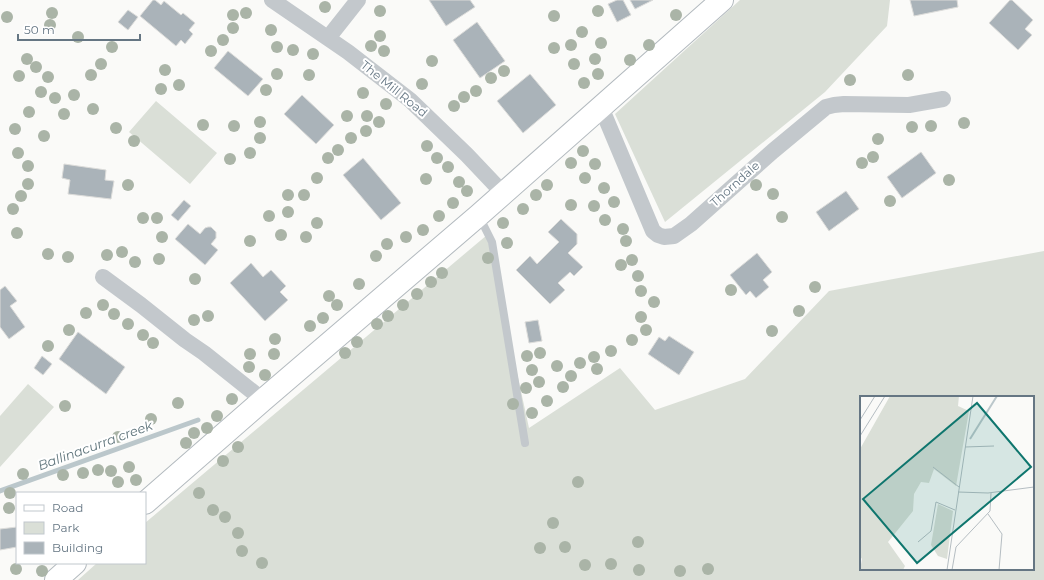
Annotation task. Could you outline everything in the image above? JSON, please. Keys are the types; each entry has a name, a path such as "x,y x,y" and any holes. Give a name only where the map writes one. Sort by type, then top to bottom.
{"street":[{"name":"The Mill Road","path":"272,0 348,52 410,100 467,155 503,193"},
{"path":"328,38 358,0"},
{"path":"146,502 479,215 722,0"},
{"name":"Thorndale","path":"601,107 654,231 658,235 664,237 674,236 691,224 773,151 826,107 834,104 909,105 943,99"},
{"path":"103,277 204,353 263,400"},
{"path":"56,580 74,564"}],"lane":[{"path":"479,215 492,242 525,443"}],"green space":[{"path":"740,0 890,0 887,26 825,92 665,222 615,114"},
{"path":"156,101 217,153 190,184 129,132"},
{"path":"487,235 529,428 620,368 655,410 745,379 829,291 1044,251 1044,580 78,580 96,564 146,564 146,522"},
{"path":"28,384 54,407 0,467 0,416"}],"building":[{"path":"153,0 161,5 164,1 181,15 183,13 195,23 189,30 193,34 185,44 181,40 176,46 140,16"},
{"path":"429,0 470,0 475,7 446,26"},
{"path":"617,0 623,0 631,15 617,22 608,4"},
{"path":"630,0 653,0 635,9"},
{"path":"910,0 957,0 958,7 914,16"},
{"path":"1010,0 1012,0 1033,20 1025,29 1032,35 1018,50 989,23"},
{"path":"128,10 138,17 128,30 118,22"},
{"path":"477,22 505,61 480,78 453,40"},
{"path":"228,51 263,79 248,96 214,68"},
{"path":"530,74 556,105 523,133 497,101"},
{"path":"302,95 334,125 316,144 284,114"},
{"path":"921,152 936,173 902,198 887,177"},
{"path":"363,158 401,203 381,220 343,175"},
{"path":"64,164 106,170 105,180 114,181 111,199 68,194 70,180 62,178"},
{"path":"846,191 859,209 829,231 816,212"},
{"path":"184,200 191,206 178,221 171,215"},
{"path":"561,219 577,234 577,244 568,253 583,267 574,276 570,272 558,283 565,290 550,304 516,270 530,256 537,264 559,242 548,232"},
{"path":"188,224 200,234 205,228 208,227 211,227 216,232 216,238 211,244 218,250 205,265 175,239"},
{"path":"757,253 772,272 763,280 769,287 756,298 750,291 746,295 730,275"},
{"path":"251,263 263,277 271,270 286,286 280,292 288,300 265,321 230,283"},
{"path":"5,286 17,301 10,306 25,327 9,339 0,327 0,290"},
{"path":"538,320 542,341 529,343 525,322"},
{"path":"78,332 125,367 106,394 59,359"},
{"path":"669,336 694,352 679,375 648,354 659,337 665,341"},
{"path":"42,356 52,364 43,375 34,368"},
{"path":"16,527 16,547 0,550 0,529"}],"waterway":[{"name":"Ballinacurra creek","path":"0,491 198,420"}]}
